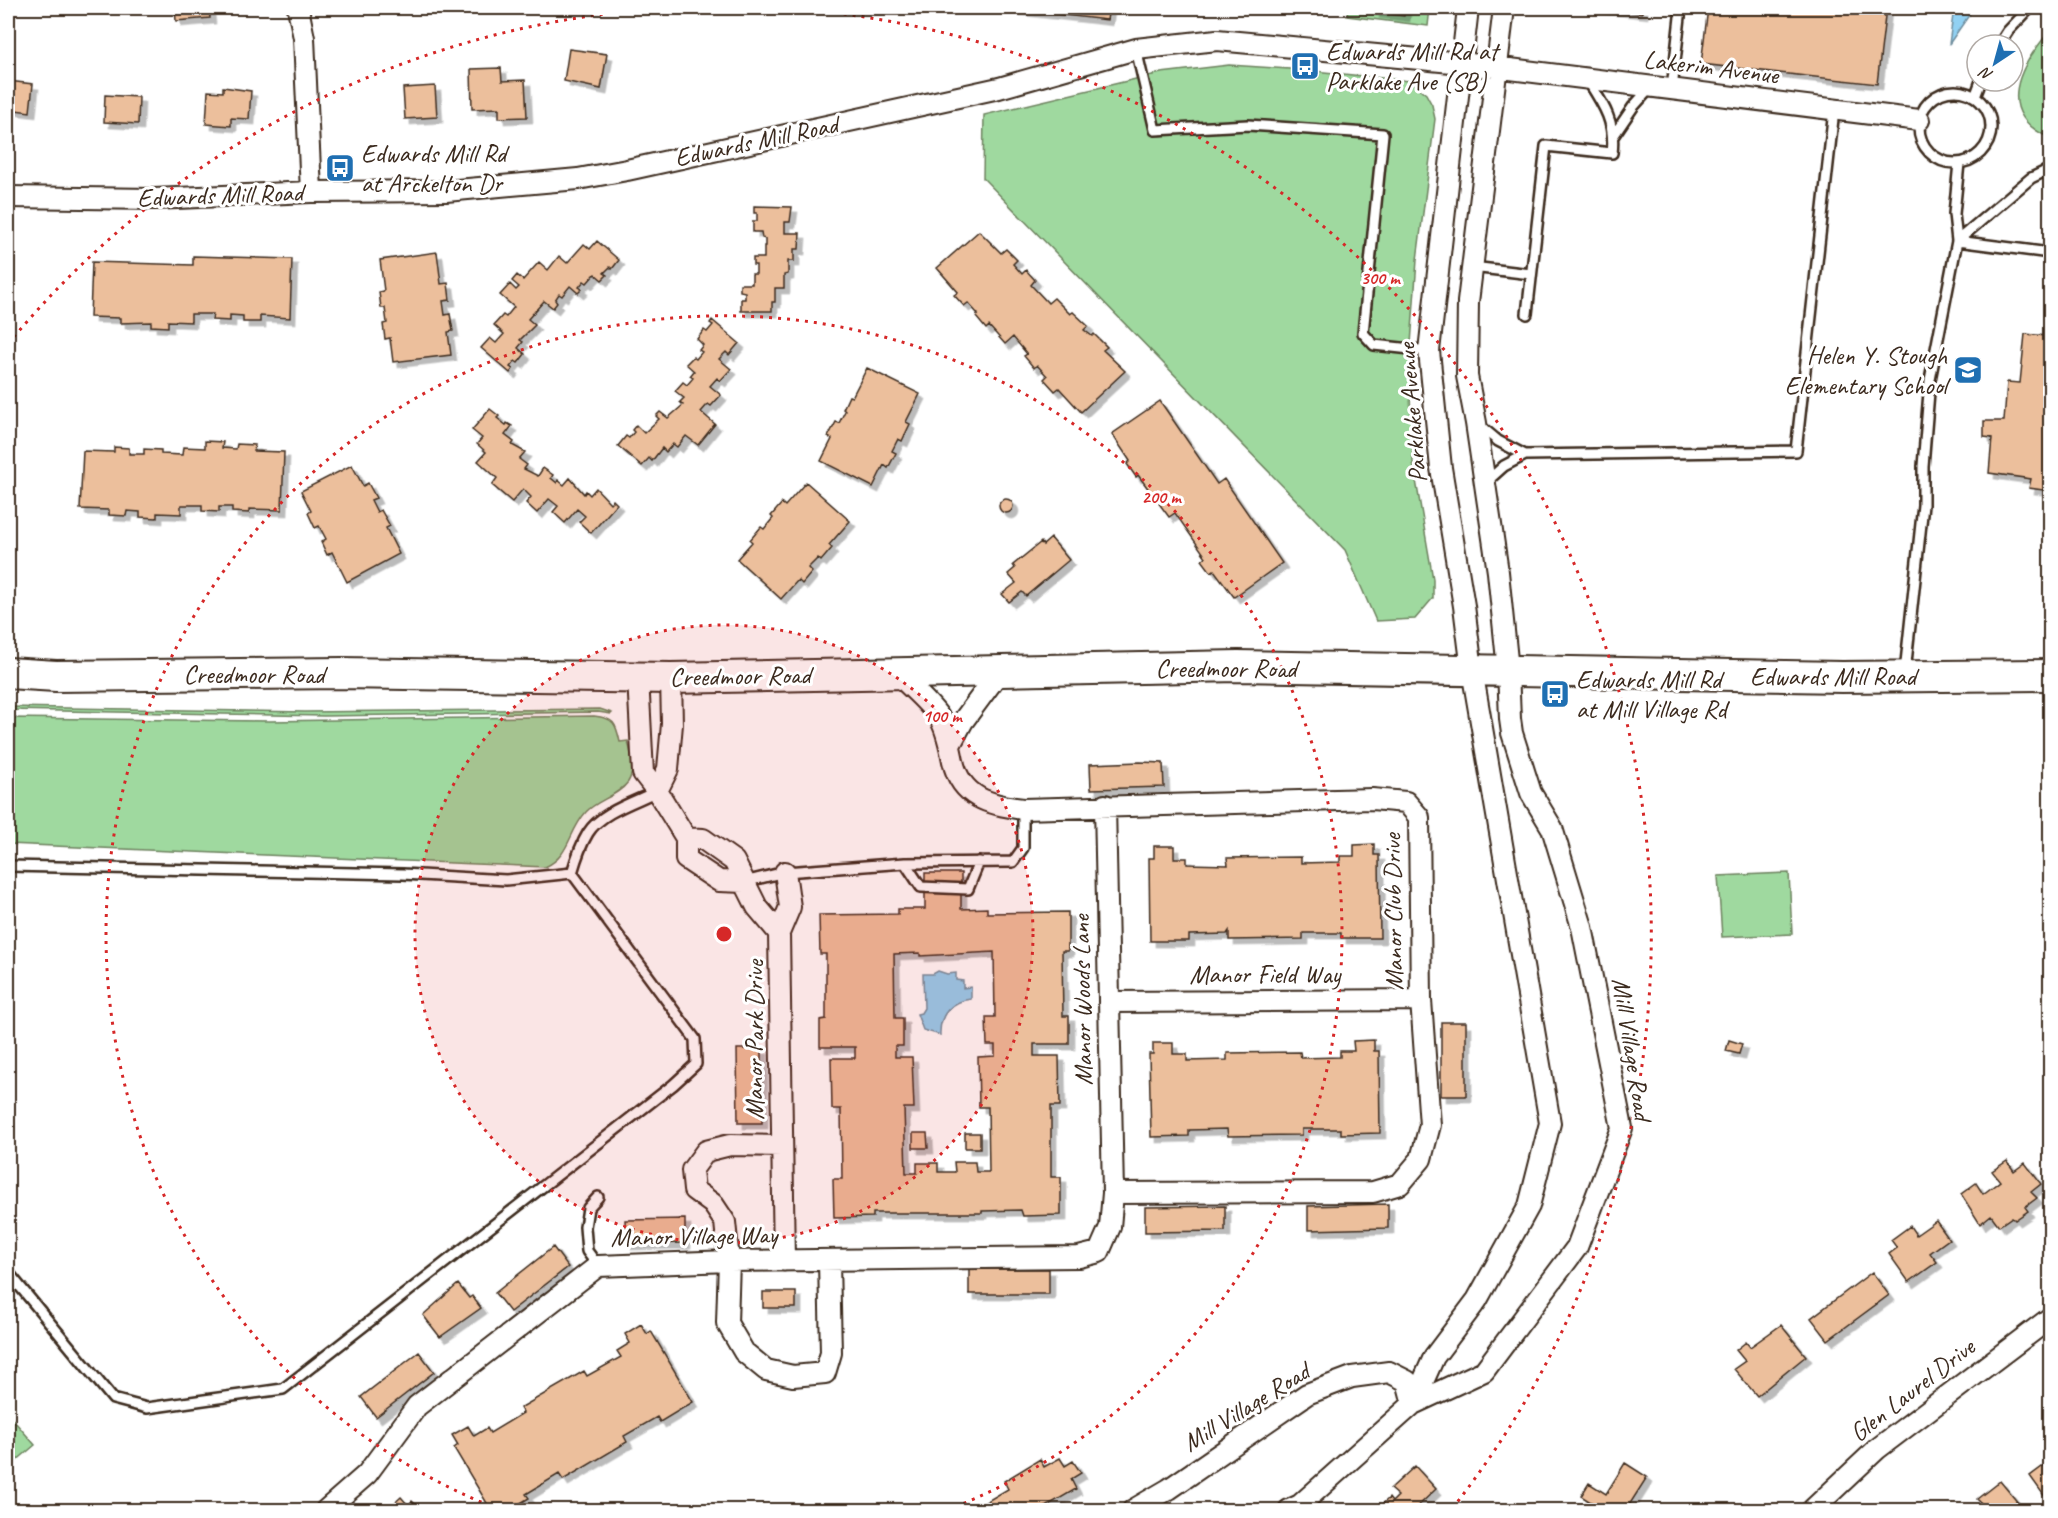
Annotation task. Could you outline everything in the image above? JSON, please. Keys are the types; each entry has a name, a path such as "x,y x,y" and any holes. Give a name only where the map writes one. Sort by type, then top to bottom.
{"main road":[{"name":"Creedmoor Road","path":"8,673 56,676 342,673 671,678 1238,666 1472,670"},
{"name":"Edwards Mill Road","path":"1472,670 1905,676 2050,675"}],"street":[{"path":"298,8 304,38 311,192"},
{"name":"Parklake Avenue","path":"1468,8 1429,351 1441,468 1464,606 1472,670"},
{"path":"1504,8 1468,302 1467,376 1498,572 1508,670"},
{"name":"Edwards Mill Road","path":"8,197 154,199 311,192 446,191 578,179 999,88 1136,49 1217,40 1496,68"},
{"name":"Lakerim Avenue","path":"1496,68 1919,120"},
{"name":"Mill Village Road","path":"1413,1404 1434,1357 1477,1300 1529,1206 1550,1123 1472,670"},
{"name":"Mill Village Road","path":"1289,1510 1300,1505 1413,1404 1484,1371 1577,1247 1622,1128 1582,927 1552,828 1531,793 1512,733 1508,670"},
{"path":"950,746 963,721 1000,671"},
{"name":"Manor Club Drive","path":"897,673 939,717 950,746 955,769 972,795 997,806 1023,809 1372,799 1406,802 1419,817 1421,1000 1430,1125 1421,1159 1400,1184 1373,1192 1113,1193"},
{"name":"Manor Park Drive","path":"638,677 644,772 686,838 703,839 734,861 757,907 779,933"},
{"path":"657,791 668,769 672,724 671,678"},
{"name":"Manor Woods Lane","path":"1105,805 1113,1193"},
{"name":"Manor Park Drive","path":"784,1261 779,933 790,907 785,872"},
{"name":"Manor Field Way","path":"1109,1002 1421,1000"},
{"name":"Manor Park Drive","path":"781,1146 729,1145 706,1151 692,1170 694,1190 713,1204 725,1222 729,1261 727,1323 744,1352 766,1370 793,1376 825,1372 831,1353 829,1261"},
{"name":"Manor Village Way","path":"326,1510 367,1474 417,1406 598,1266 729,1261 1079,1257 1099,1252 1110,1227 1113,1193"},
{"name":"Glen Laurel Drive","path":"1812,1510 1877,1449 2050,1318"},
{"name":"Mill Village Road","path":"1133,1510 1168,1490 1307,1394 1352,1377 1389,1372 1407,1382 1413,1404"}],"lane":[{"path":"1672,89 1681,8"},
{"path":"2007,33 2030,8"},
{"path":"1136,49 1155,130 1248,124 1383,134 1363,333 1374,345 1429,351"},
{"path":"1527,314 1546,146 1612,153 1614,135 1601,100 1586,79"},
{"path":"1614,135 1633,107 1651,87"},
{"path":"1964,92 1975,97 1989,114 1990,135 1986,146 1970,160 1959,163 1941,160 1926,148 1919,130 1919,120 1923,109 1941,93 1964,92"},
{"path":"1975,97 1976,93"},
{"path":"1485,483 1504,466 1525,455 1796,451 1834,110"},
{"path":"1905,676 1923,505 1923,466 1930,380 1957,241 1954,214 1959,163"},
{"path":"1957,241 2031,178 2050,169"},
{"path":"1957,241 2050,253"},
{"path":"1472,267 1531,274"},
{"path":"1476,423 1498,441 1525,455"},
{"path":"572,873 579,849 589,830 606,816 657,791"},
{"path":"744,882 785,872 905,863 1013,862 1023,848 1023,809"},
{"path":"905,863 921,887 968,889 980,862"},
{"path":"8,866 403,874 506,880 572,873"},
{"path":"8,1272 113,1399 147,1408 284,1389 673,1085 696,1064 695,1039 572,873"},
{"path":"598,1197 588,1208 585,1227 587,1251 598,1266"}],"green space":[{"path":"1348,8 1430,8 1428,26 1347,16"},
{"path":"2050,31 2050,138 2032,128 2022,116 2017,102 2017,93 2025,93 2025,67"},
{"path":"1229,65 1410,81 1426,94 1432,105 1435,119 1417,260 1409,372 1413,463 1433,579 1433,598 1415,619 1376,621 1345,550 983,178 984,115 1161,73"},
{"path":"8,707 305,712 600,709 612,713 324,716 8,710"},
{"path":"594,716 610,720 617,730 620,742 628,741 632,772 624,787 586,812 559,857 545,867 8,844 8,718 270,721"},
{"path":"1789,873 1792,934 1722,937 1718,876"},
{"path":"8,1414 35,1445 8,1468"}],"water":[{"path":"1954,8 1974,8 1949,44"},
{"path":"938,971 947,974 956,973 956,980 963,981 963,988 971,987 971,999 958,1003 944,1015 940,1035 923,1030 917,1014 921,1013 924,1008 923,974 933,974"}],"building":[{"path":"175,8 209,8 210,18 176,21"},
{"path":"1001,8 1109,8 1107,20"},
{"path":"1375,8 1405,8 1404,16 1374,12"},
{"path":"1597,8 1642,8 1642,13"},
{"path":"1708,8 1886,8 1877,84 1701,64"},
{"path":"569,49 607,54 601,89 564,81"},
{"path":"501,68 502,81 525,80 527,117 499,118 499,108 472,109 471,69"},
{"path":"8,81 33,84 30,112 8,109"},
{"path":"435,86 437,117 405,119 403,88"},
{"path":"223,87 251,91 249,119 231,118 231,126 206,124 208,91 223,92"},
{"path":"105,95 139,97 138,124 104,122"},
{"path":"754,206 792,207 790,222 785,222 785,233 800,233 799,249 794,249 794,261 788,261 788,274 784,275 784,288 775,288 775,302 772,302 772,311 741,311 741,299 745,299 745,292 740,291 740,284 752,284 752,274 756,274 753,258 764,258 765,239 762,238 761,232 753,232 753,221 757,221"},
{"path":"979,231 1001,253 1006,249 1017,260 1013,264 1022,274 1026,270 1035,280 1031,285 1048,303 1054,298 1070,314 1073,312 1088,326 1084,330 1092,336 1094,334 1107,347 1103,350 1125,371 1081,412 1059,388 1055,391 1044,379 1047,376 1037,365 1034,368 1024,356 1027,354 1013,337 1005,344 989,326 986,329 976,317 978,314 968,303 964,306 954,295 958,292 937,268"},
{"path":"597,241 619,260 612,269 610,267 604,273 607,275 602,280 595,274 587,283 584,281 578,293 570,286 562,296 559,294 553,308 544,301 528,319 535,325 520,340 523,342 518,348 525,354 518,363 515,361 510,367 513,369 510,373 481,348 490,338 496,343 504,334 494,325 503,315 506,317 514,307 500,295 510,284 516,290 519,287 512,281 517,275 523,280 539,262 548,270 559,256 567,263 584,244 590,249"},
{"path":"437,252 441,284 448,283 450,300 443,301 445,315 450,314 453,331 448,332 451,355 393,362 390,338 385,339 383,324 387,323 385,308 381,308 379,292 384,291 380,260"},
{"path":"193,256 292,259 290,318 260,316 260,322 243,322 243,316 230,315 230,321 212,320 213,314 191,314 191,322 168,321 168,327 151,326 151,322 120,323 120,318 90,317 92,262 193,265"},
{"path":"712,320 739,343 729,355 726,352 719,359 731,369 720,381 717,378 710,386 721,395 711,406 708,404 701,412 715,424 698,445 686,436 677,447 673,444 666,452 662,448 652,461 649,458 642,466 618,446 626,436 629,438 636,425 644,433 659,419 656,416 660,412 668,418 683,405 680,402 684,398 675,391 683,382 687,385 693,378 690,376 694,371 686,364 693,357 696,359 702,352 699,350 703,345 697,339 704,330 707,332 713,325 710,323"},
{"path":"2025,334 2048,336 2044,373 2050,374 2050,491 2029,488 2031,479 1989,473 1992,438 1984,437 1984,421 2004,421 2007,382 2020,383"},
{"path":"867,368 920,394 906,422 910,424 902,441 898,439 892,451 896,453 888,468 884,465 873,487 821,461 832,439 828,437 836,422 839,423 849,396 852,397"},
{"path":"1160,401 1217,484 1224,479 1282,563 1234,597 1214,570 1211,572 1202,560 1206,557 1175,513 1169,517 1138,475 1136,477 1127,464 1130,461 1112,434"},
{"path":"490,409 506,425 507,423 512,426 505,435 514,442 512,445 525,452 519,459 527,465 524,469 538,476 543,468 553,475 551,478 557,483 558,480 564,485 570,478 584,494 586,491 590,495 596,488 610,503 613,500 617,504 591,533 579,522 585,516 577,509 565,523 553,512 558,506 549,499 537,513 526,503 531,497 523,489 512,502 492,485 497,478 478,461 486,452 477,444 482,438 472,430"},
{"path":"205,441 223,442 222,448 236,449 237,444 255,445 254,451 284,452 282,510 249,509 249,513 232,512 232,507 219,507 219,512 202,511 202,505 181,505 181,514 157,513 157,518 140,517 140,512 127,511 126,516 109,515 109,510 80,509 83,451 114,452 114,447 129,448 129,454 144,454 144,449 161,450 161,454 182,455 183,447 205,448"},
{"path":"352,465 363,486 368,483 376,498 371,500 377,512 381,510 390,526 386,528 399,554 347,582 332,552 327,555 321,542 326,539 319,526 315,528 308,513 311,511 301,491"},
{"path":"806,482 850,521 829,545 832,548 821,561 818,558 808,568 812,572 802,584 798,580 781,599 737,559 761,527 764,529 773,518 771,516 782,503 785,506"},
{"path":"1003,499 1009,499 1013,506 1009,513 1003,513 999,509 999,503"},
{"path":"1051,538 1069,560 1026,596 1022,592 1009,602 1002,594 1016,583 1008,574 1015,568 1013,565 1041,542 1043,545"},
{"path":"1163,763 1164,787 1091,789 1090,764"},
{"path":"1374,844 1374,855 1379,855 1380,938 1341,938 1341,933 1303,933 1303,939 1229,940 1229,931 1227,934 1189,935 1189,941 1150,941 1149,858 1154,858 1154,846 1174,846 1174,858 1187,858 1187,864 1228,865 1227,858 1301,857 1301,863 1340,862 1340,856 1354,856 1354,845"},
{"path":"925,873 961,873 961,909 987,908 987,913 1068,912 1068,951 1062,951 1063,1016 1069,1016 1069,1044 1034,1044 1034,1056 1059,1056 1060,1106 1051,1106 1051,1177 1061,1177 1061,1215 1023,1216 1021,1210 982,1211 982,1213 873,1213 873,1217 834,1218 833,1179 842,1179 841,1109 832,1109 831,1058 855,1058 855,1047 820,1047 820,1020 826,1019 826,954 820,954 819,915 898,914 898,909 925,909","holes":["994,952 995,1017 986,1017 987,1045 995,1045 995,1056 978,1057 979,1107 988,1107 989,1172 976,1172 975,1162 954,1162 955,1172 938,1172 938,1163 917,1163 917,1173 906,1173 904,1108 914,1108 912,1057 895,1057 895,1046 903,1046 903,1018 895,1018 894,954 920,953 920,956"]},
{"path":"1441,1022 1466,1022 1466,1096 1441,1096"},
{"path":"1374,1040 1374,1051 1379,1051 1380,1133 1341,1134 1341,1129 1302,1129 1302,1135 1228,1136 1227,1129 1189,1130 1189,1136 1151,1137 1149,1054 1153,1054 1153,1043 1173,1043 1173,1054 1187,1054 1187,1061 1227,1060 1227,1053 1300,1052 1301,1058 1340,1057 1340,1051 1354,1051 1353,1041"},
{"path":"1729,1040 1742,1044 1739,1054 1726,1051"},
{"path":"737,1049 762,1049 762,1123 738,1123"},
{"path":"913,1133 927,1133 928,1148 913,1148"},
{"path":"965,1133 980,1133 980,1148 965,1148"},
{"path":"2007,1161 2014,1171 2025,1163 2041,1184 2031,1192 2037,1198 2025,1207 2028,1211 2015,1220 2012,1217 1999,1226 1991,1215 1980,1224 1961,1194 1976,1183 1983,1194 2000,1181 1992,1171"},
{"path":"1388,1204 1388,1228 1308,1230 1308,1206"},
{"path":"1225,1206 1225,1231 1145,1232 1145,1207"},
{"path":"685,1219 685,1243 626,1244 625,1220"},
{"path":"1936,1221 1949,1239 1930,1253 1937,1262 1909,1282 1889,1254 1897,1248 1891,1240 1910,1226 1916,1235"},
{"path":"553,1247 568,1267 510,1312 495,1293"},
{"path":"969,1269 1049,1269 1049,1294 969,1294"},
{"path":"1872,1272 1889,1295 1828,1340 1811,1318"},
{"path":"458,1284 469,1298 472,1296 481,1308 440,1337 423,1315"},
{"path":"763,1292 796,1292 796,1308 763,1308"},
{"path":"641,1324 647,1334 651,1331 693,1402 660,1422 657,1417 624,1436 627,1442 563,1480 559,1474 526,1494 529,1498 509,1510 491,1510 454,1448 458,1445 452,1435 468,1426 474,1436 487,1428 490,1433 523,1413 520,1408 584,1371 587,1376 621,1357 617,1351 630,1343 625,1334"},
{"path":"1781,1325 1806,1356 1757,1396 1734,1369 1745,1361 1736,1350 1746,1342 1750,1347"},
{"path":"419,1352 434,1372 376,1417 361,1397"},
{"path":"1060,1458 1065,1466 1073,1461 1081,1473 1071,1479 1076,1489 1040,1510 972,1510 1008,1489 1004,1481 1040,1459 1044,1467"},
{"path":"2050,1461 2050,1504 2030,1476"},
{"path":"1625,1463 1647,1477 1626,1510 1590,1510 1594,1504 1581,1496 1589,1483 1606,1494"},
{"path":"1415,1466 1436,1489 1414,1510 1376,1510 1389,1498 1392,1502 1398,1496 1390,1489"},
{"path":"2000,1481 2024,1510 1974,1510 1982,1504 1977,1499"},
{"path":"401,1497 408,1505 412,1501 421,1510 387,1510"}],"place":[{"name":"Edwards Mill Rd at Parklake Ave (SB)","path":"1305,66"},
{"name":"Edwards Mill Rd at Arckelton Dr","path":"340,168"},
{"name":"Helen Y. Stough Elementary School","path":"1968,370"},
{"name":"Edwards Mill Rd at Mill Village Rd","path":"1555,694"}]}
